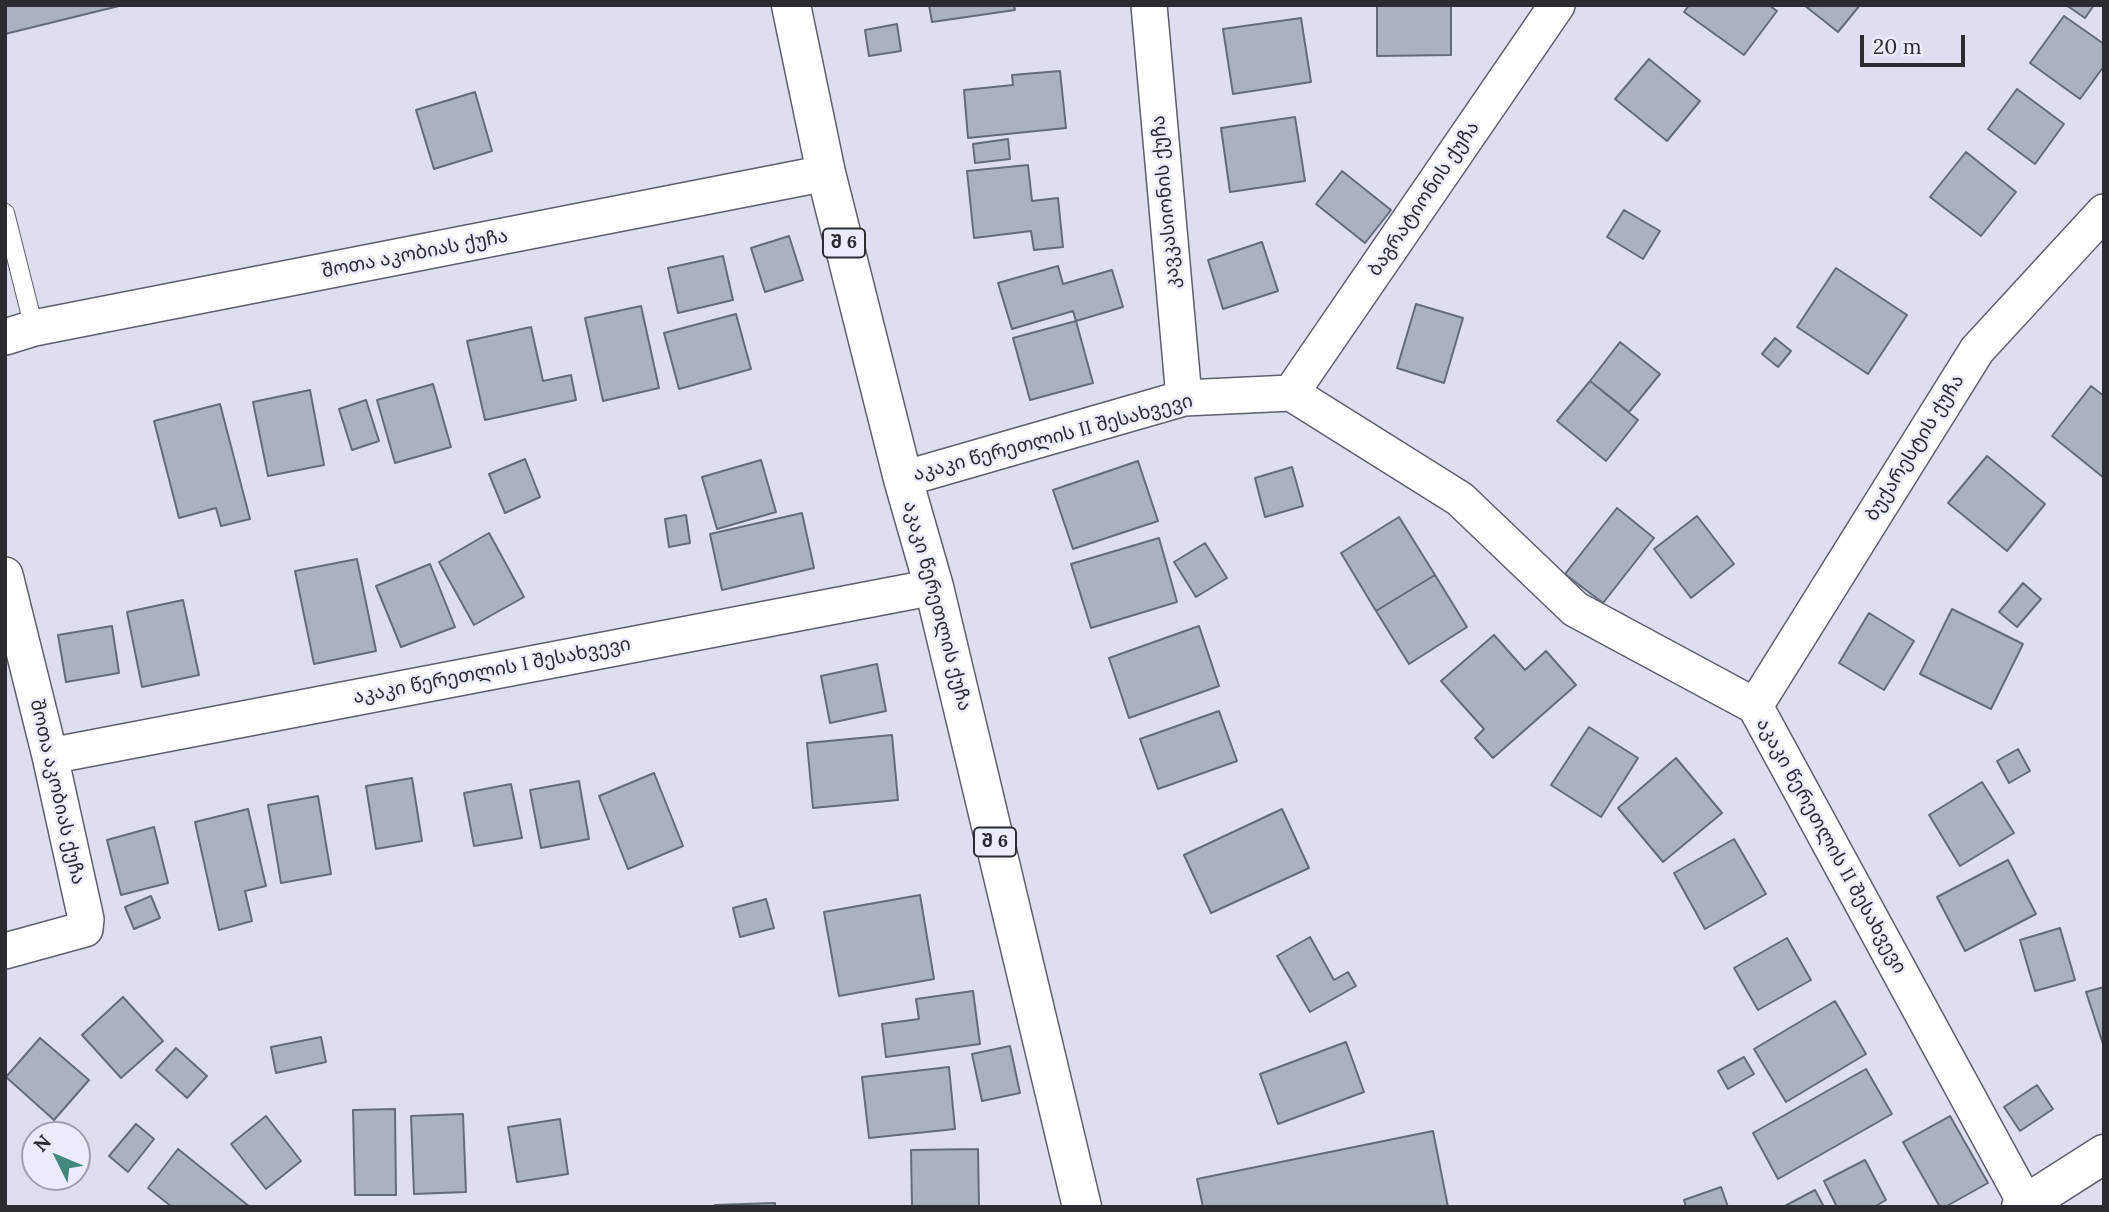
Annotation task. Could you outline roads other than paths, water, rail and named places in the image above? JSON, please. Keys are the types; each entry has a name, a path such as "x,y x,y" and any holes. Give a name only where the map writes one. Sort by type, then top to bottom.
{"main road":[{"name":"აკაკი წერეთლის ქუჩა","path":"791,5 826,173 903,479 934,587 1082,1207"},
{"path":"2023,1206 2104,1154"}],"street":[{"name":"კავკასიონის ქუჩა","path":"1149,5 1184,398"},
{"name":"ბაგრატიონის ქუჩა","path":"1292,393 1544,14"},
{"name":"შოთა აკობიას ქუჩა","path":"20,333 826,173"},
{"name":"ბუქარესტის ქუჩა","path":"1755,706 1977,350 2104,212"},
{"name":"აკაკი წერეთლის II შესახვევი","path":"903,479 1184,398 1292,393 1460,499 1575,608 1755,706 2023,1206"},
{"name":"შოთა აკობიას ქუჩა","path":"5,575 50,756 86,919 85,929 5,951"},
{"name":"აკაკი წერეთლის I შესახვევი","path":"50,756 934,587"}],"lane":[{"path":"5,213 20,333"}]}
